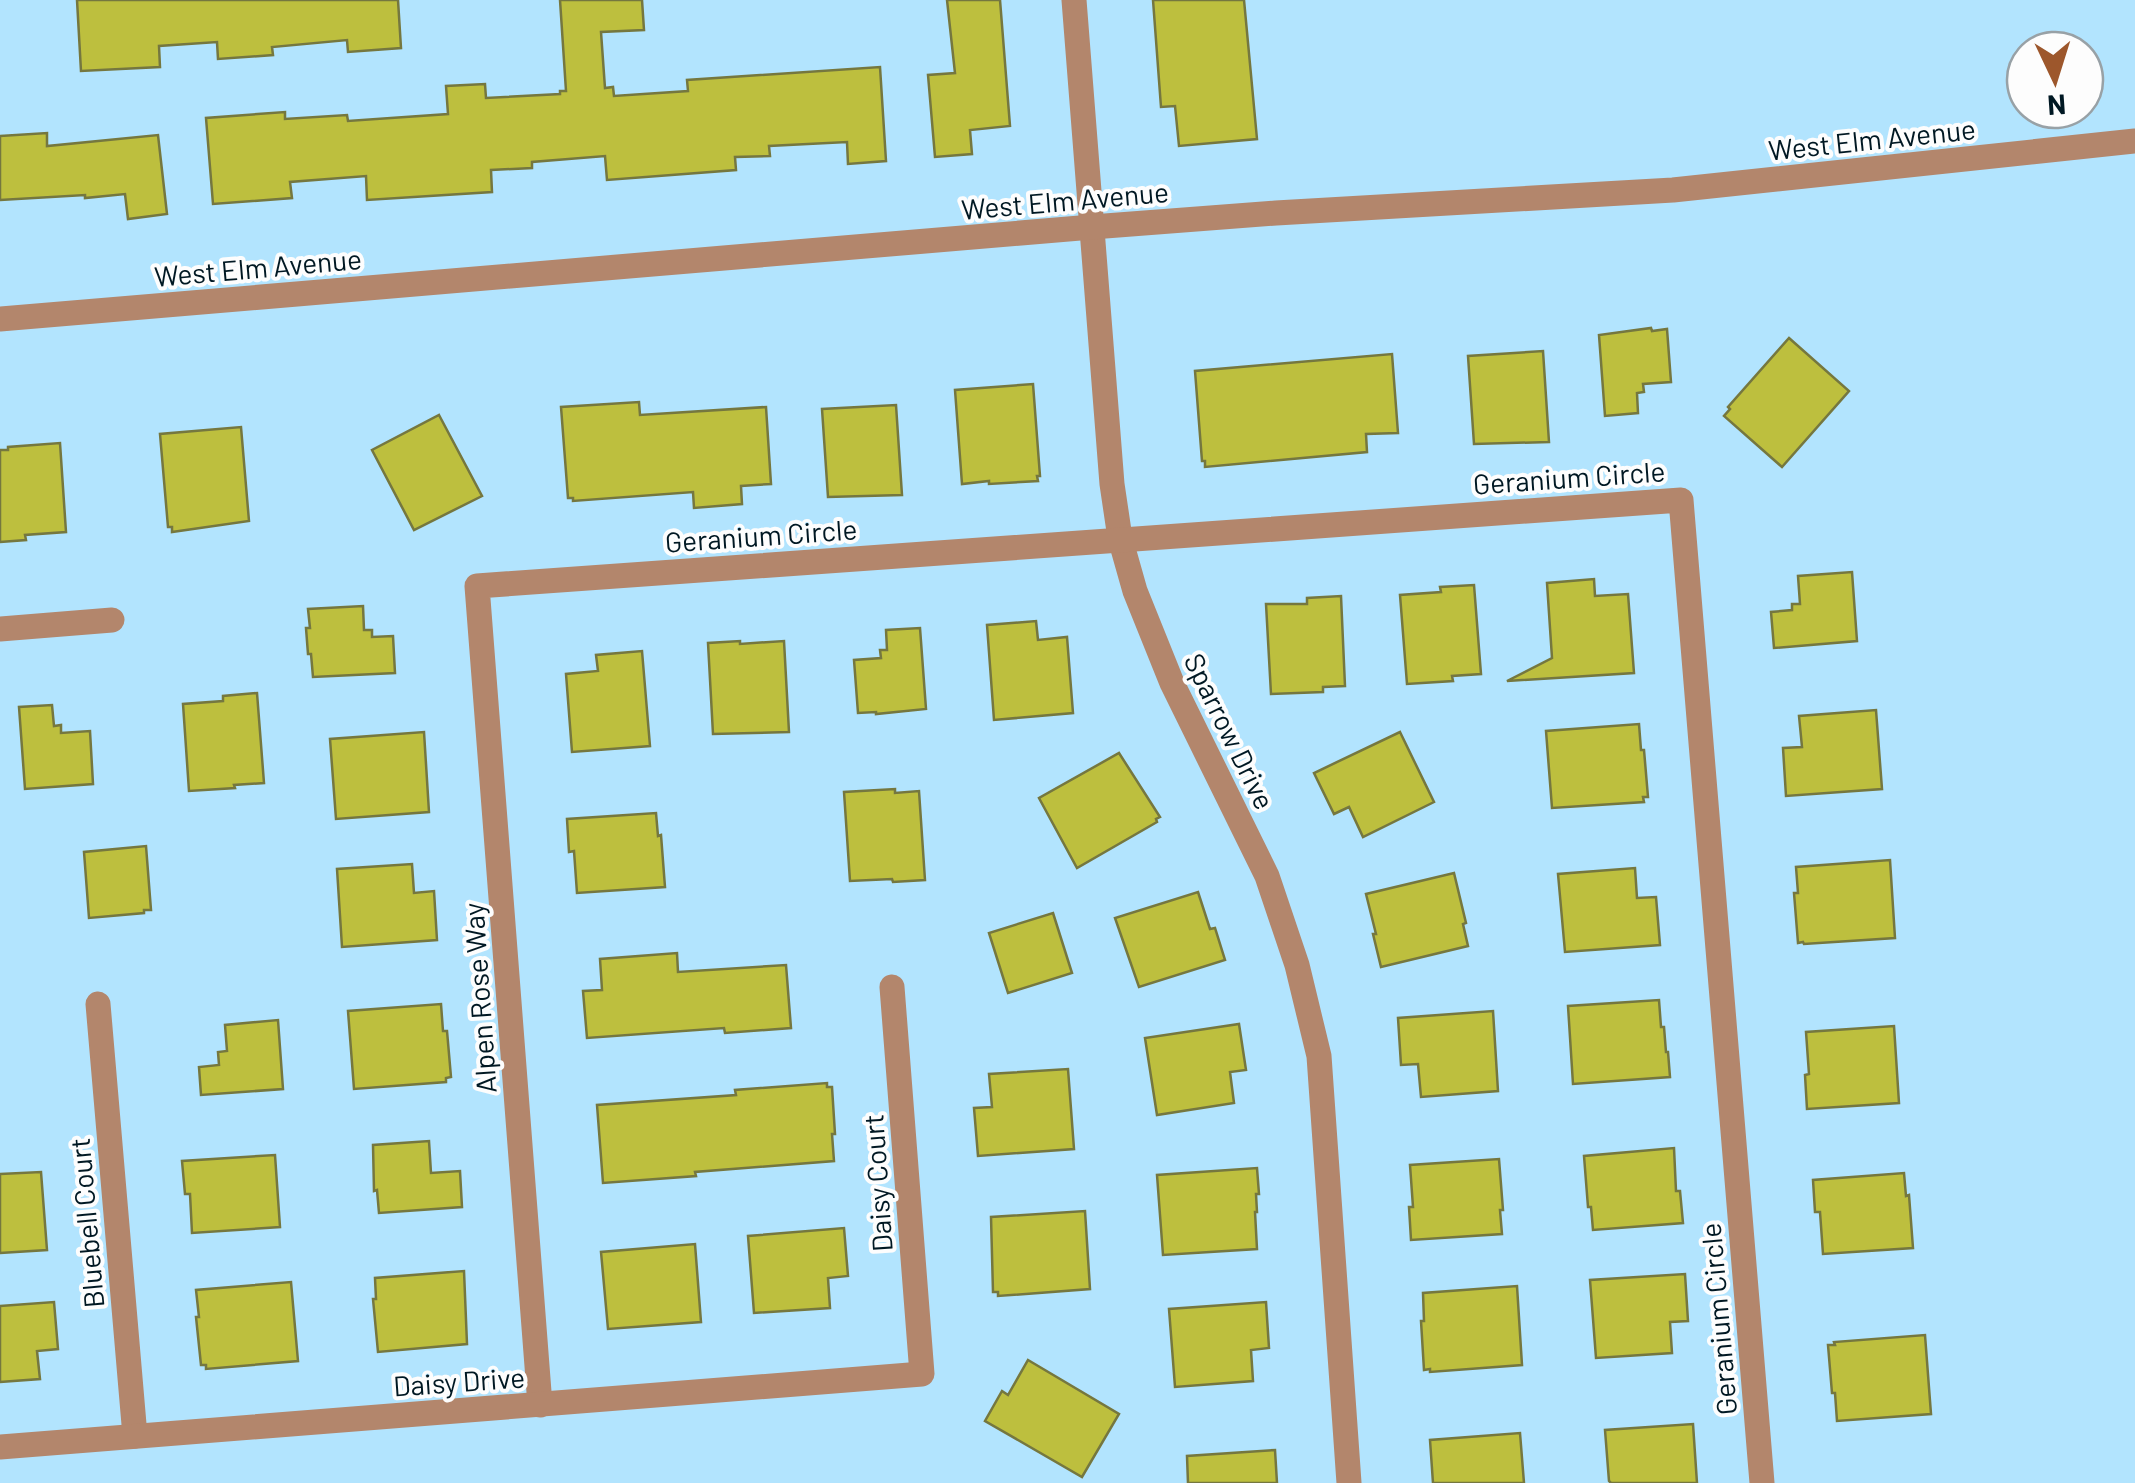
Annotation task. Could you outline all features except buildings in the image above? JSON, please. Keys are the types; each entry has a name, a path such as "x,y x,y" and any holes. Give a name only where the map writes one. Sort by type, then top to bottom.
{"street":[{"name":"Sparrow Drive","path":"1074,0 1112,484 1120,538 1135,591 1172,683 1267,876 1297,965 1318,1056 1350,1483"},
{"name":"West Elm Avenue","path":"0,319 1092,227 1673,190 2135,141"},
{"name":"Geranium Circle","path":"477,586 1681,500 1762,1483"},
{"name":"Alpen Rose Way","path":"477,586 540,1405"},
{"path":"0,628 112,620"},
{"name":"Daisy Court","path":"892,987 922,1374"},
{"name":"Bluebell Court","path":"98,1004 135,1436"},
{"name":"Daisy Drive","path":"0,1447 922,1374"}]}
